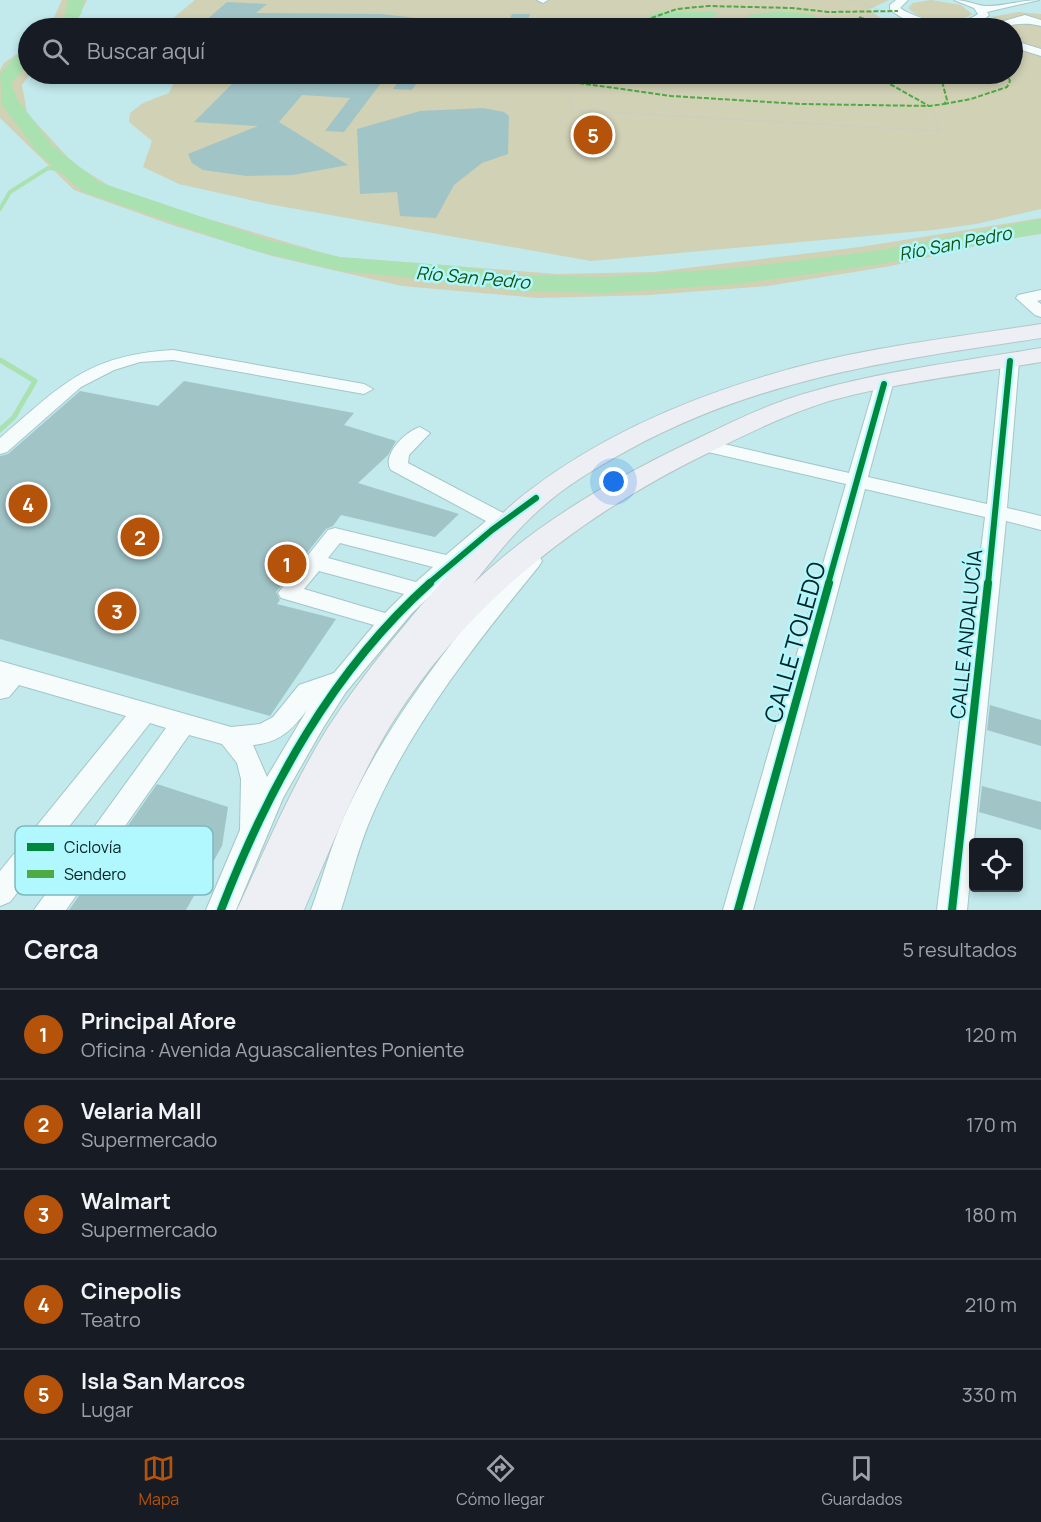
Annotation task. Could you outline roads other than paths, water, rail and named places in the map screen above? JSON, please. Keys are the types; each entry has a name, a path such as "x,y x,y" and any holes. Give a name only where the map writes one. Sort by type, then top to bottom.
{"main road":[{"path":"256,910 300,813 351,719 412,636 536,498 647,430 697,406 746,389 850,363 1041,331"},
{"path":"285,910 333,805 382,712 437,638 469,572 558,529 606,498 702,445 764,418 823,396 1041,355"}],"street":[{"path":"903,0 896,4 900,13 914,18"},
{"path":"959,0 983,10 1034,0"},
{"path":"1017,2 1041,9"},
{"path":"978,18 984,15 983,10"},
{"path":"1023,18 1041,23"},
{"path":"1023,47 1041,53"},
{"path":"1041,295 1024,298 1041,312"},
{"path":"0,448 75,383 108,366 139,357 173,355 364,389"},
{"name":"CALLE ANDALUCÍA","path":"952,910 996,513 1010,361"},
{"name":"CALLE TOLEDO","path":"738,910 884,384"},
{"path":"420,433 399,454 398,466 500,520"},
{"path":"702,445 1041,523"},
{"path":"221,910 275,789 319,713 342,680 390,622 420,591 469,572 500,520 536,498"},
{"path":"326,910 362,809 409,720 462,646 558,529"},
{"path":"390,622 289,593 334,535 469,572"},
{"path":"314,562 420,591"},
{"path":"5,678 144,712 231,737 265,734 282,724 308,692 321,685 342,680"},
{"path":"53,826 144,712"},
{"path":"110,826 183,723"},
{"path":"231,737 255,769 252,839"},
{"path":"0,893 15,874"},
{"path":"50,910 61,895"}],"waterway":[{"name":"Río San Pedro","path":"70,18 76,0"},
{"name":"Río San Pedro","path":"18,64 1,84 9,101 45,149 91,187 261,245 340,264 456,274 515,283 605,285 737,276 875,258 1041,226"},
{"path":"0,209 10,192 48,168 70,170"},
{"path":"0,360 35,381 14,417 0,430"}],"place":[{"name":"Isla San Marcos","path":"593,135"},
{"name":"Cinepolis","path":"28,504"},
{"name":"Velaria Mall","path":"140,537"},
{"name":"Principal Afore","path":"287,564"},
{"name":"Walmart","path":"117,611"}]}
